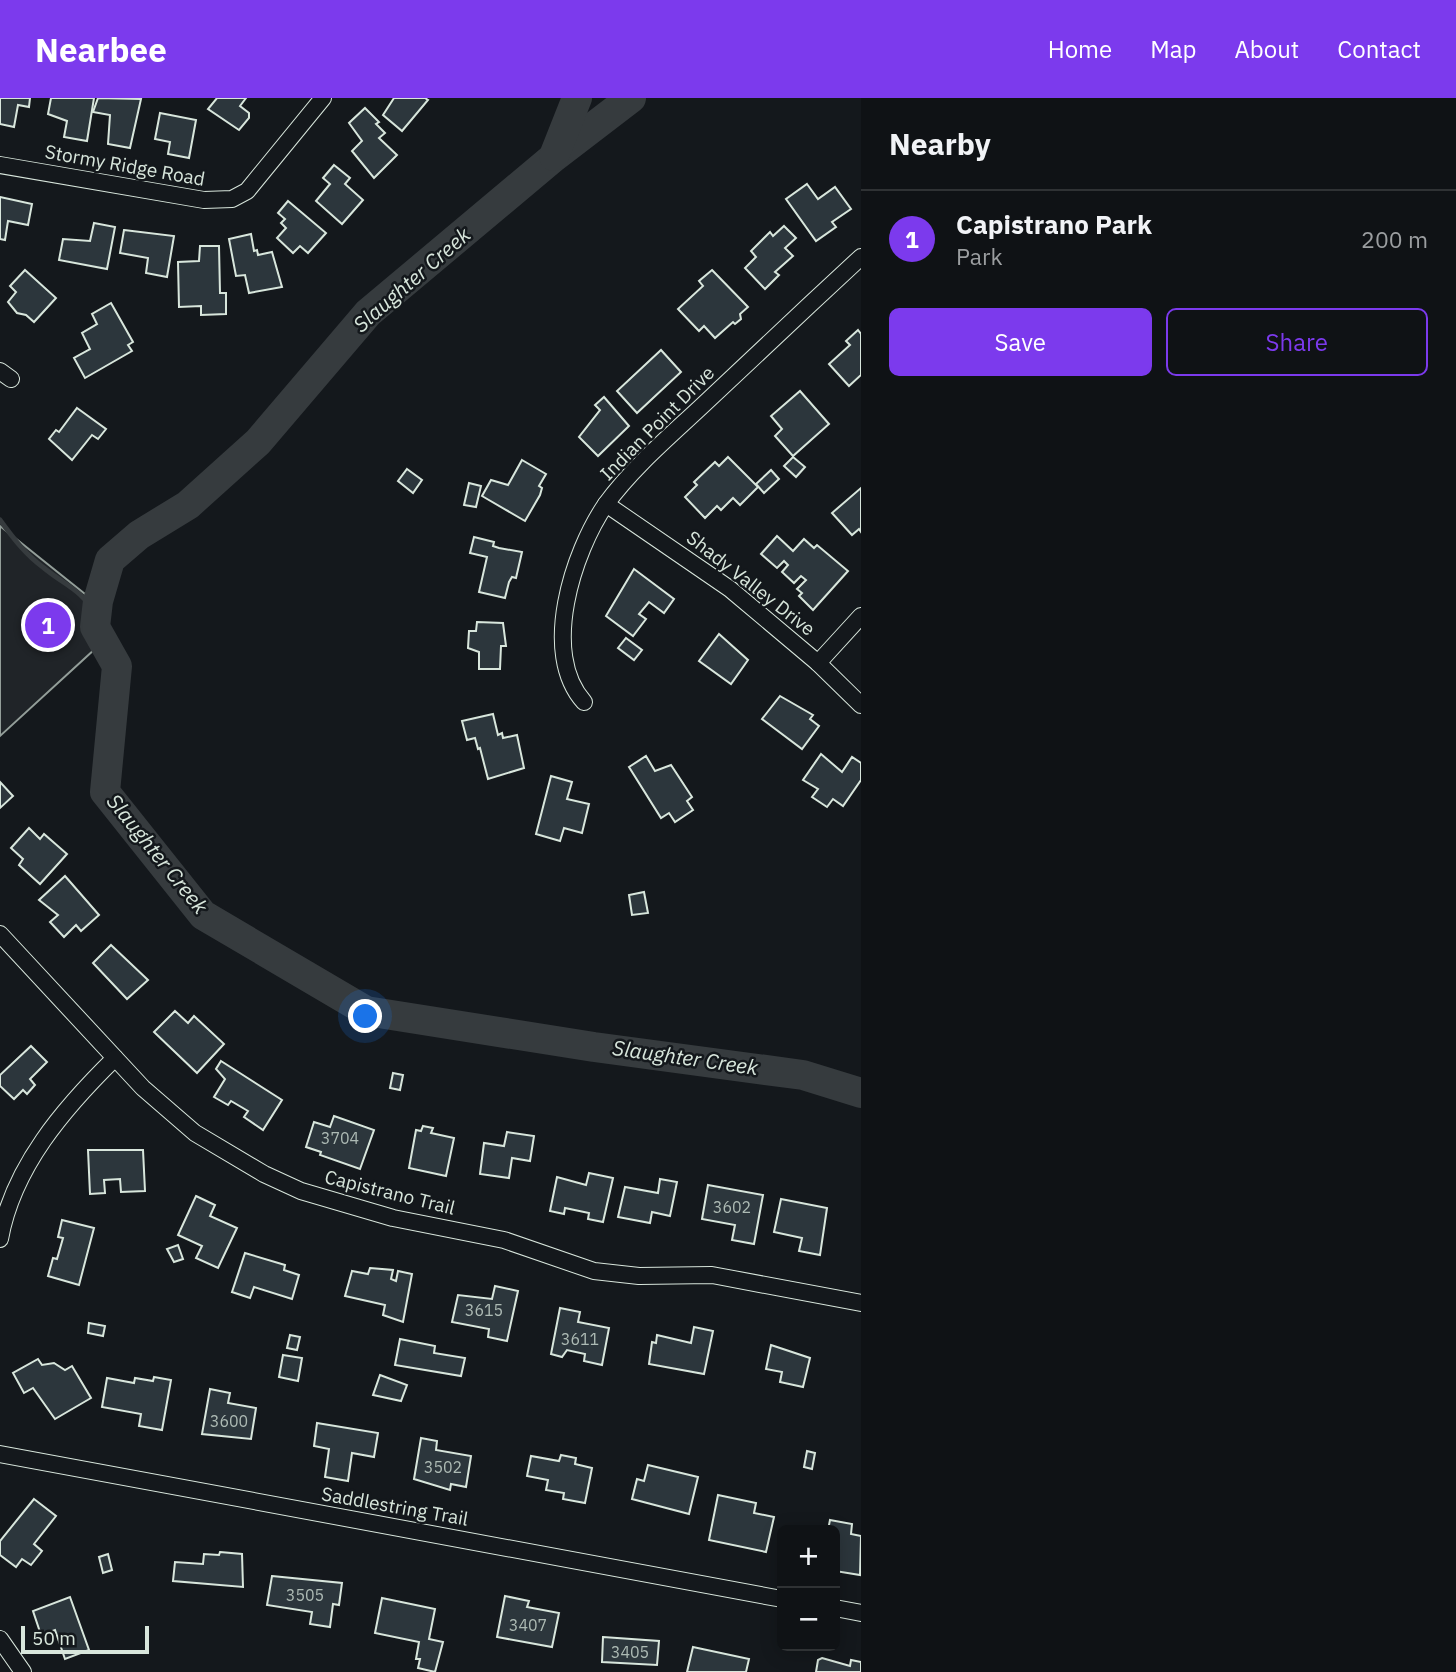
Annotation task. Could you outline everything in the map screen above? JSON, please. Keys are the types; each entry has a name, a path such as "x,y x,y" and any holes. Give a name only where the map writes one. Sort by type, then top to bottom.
{"street":[{"name":"Stormy Ridge Road","path":"0,164 204,200 232,200 259,180 323,98"},
{"name":"Indian Point Drive","path":"584,702 567,677 564,621 577,562 588,534 606,504 644,461 861,257"},
{"name":"Shady Valley Drive","path":"606,504 730,589 818,663 861,705"},
{"path":"818,663 861,616"},
{"name":"Capistrano Trail","path":"0,934 143,1088 195,1133 264,1174 301,1191 393,1218 504,1240 594,1270 639,1276 712,1275 861,1303"},
{"path":"0,1239 9,1208 33,1156 75,1098 115,1058"},
{"name":"Saddlestring Trail","path":"0,1454 777,1598"},
{"path":"840,1609 861,1613"},
{"path":"0,1639 23,1672"}],"shaded area":[{"path":"0,526 95,602 96,648 0,736"}],"building":[{"path":"0,98 30,98 29,107 18,105 14,127 0,124"},
{"path":"51,98 94,98 87,141 64,137 67,121 48,114"},
{"path":"98,98 141,99 130,148 108,144 110,115 93,112"},
{"path":"217,98 246,98 240,106 249,113 249,118 239,130 208,109"},
{"path":"394,98 428,100 402,131 383,115"},
{"path":"365,108 379,122 376,124 385,133 379,138 397,155 374,178 352,151 362,141 349,123"},
{"path":"160,113 196,120 189,158 168,154 170,142 155,139"},
{"path":"334,165 350,178 345,184 363,200 342,224 316,201 330,184 323,178"},
{"path":"807,184 818,199 835,187 851,209 832,222 836,227 816,241 786,199"},
{"path":"0,197 32,204 28,225 8,221 5,240 0,239"},
{"path":"288,201 326,233 308,253 300,246 293,253 277,238 286,228 281,223 285,219 278,213"},
{"path":"94,223 115,227 107,269 59,260 63,239 90,241"},
{"path":"784,226 796,238 785,248 793,256 775,272 779,275 765,289 745,268 756,257 751,251 770,232 773,236"},
{"path":"124,230 174,236 167,277 146,273 148,258 120,253"},
{"path":"251,234 254,251 257,250 258,255 272,252 282,287 249,293 245,275 236,276 229,239"},
{"path":"200,246 219,246 220,293 226,293 226,314 201,315 201,306 179,307 178,262 199,261"},
{"path":"25,270 56,298 34,322 26,315 17,313 8,302 16,292 10,286"},
{"path":"712,270 748,307 740,314 741,319 735,324 733,322 715,338 704,326 699,331 678,309 703,286 699,281"},
{"path":"111,303 133,342 128,345 132,351 85,378 74,358 90,349 82,333 97,324 92,314"},
{"path":"858,330 861,334 861,375 849,386 829,364 850,345 846,341"},
{"path":"661,350 681,372 637,413 617,391"},
{"path":"800,391 829,424 793,456 775,436 782,429 771,416"},
{"path":"604,397 629,426 598,456 579,437 600,410 595,405"},
{"path":"77,408 106,429 98,439 92,435 72,460 49,439 56,430 59,432"},
{"path":"728,457 758,487 740,505 733,498 721,510 717,506 705,518 685,497 697,485 694,482 715,462 719,466"},
{"path":"793,457 805,467 796,477 784,466"},
{"path":"522,460 546,474 539,486 542,488 540,495 525,521 482,496 491,480 508,485"},
{"path":"407,469 422,480 413,493 398,481"},
{"path":"771,470 779,479 764,493 756,484"},
{"path":"469,483 481,486 476,507 464,505"},
{"path":"861,488 861,532 859,529 852,535 832,513"},
{"path":"777,536 793,551 804,539 814,548 817,545 848,571 813,610 799,596 802,593 797,589 806,580 801,576 794,583 782,572 788,565 784,561 777,568 761,554"},
{"path":"474,537 494,542 493,546 499,548 522,552 516,578 512,577 509,582 505,598 479,592 487,557 470,553"},
{"path":"634,569 674,599 664,613 649,602 639,614 646,619 633,636 606,616"},
{"path":"477,622 503,623 506,646 501,646 500,669 479,669 479,652 468,648 469,631 476,631"},
{"path":"719,634 748,660 731,684 699,661"},
{"path":"626,638 642,650 634,660 618,648"},
{"path":"780,696 813,715 810,719 819,726 802,749 762,719"},
{"path":"493,714 498,735 502,733 503,738 517,735 524,768 488,779 480,748 478,749 475,738 467,740 462,721"},
{"path":"821,754 842,772 852,757 861,763 861,780 843,806 833,799 827,807 812,797 818,789 803,780"},
{"path":"646,756 655,771 671,765 692,797 687,801 693,810 675,822 669,813 661,818 629,767"},
{"path":"551,776 572,782 567,799 589,804 582,833 564,828 560,841 536,834"},
{"path":"0,782 13,796 0,808"},
{"path":"29,828 40,839 44,834 67,854 40,884 19,865 23,859 11,848"},
{"path":"65,876 99,915 81,931 76,925 64,937 50,922 58,915 39,900"},
{"path":"644,892 648,913 632,915 629,895"},
{"path":"111,945 148,980 127,999 93,963"},
{"path":"175,1011 188,1023 194,1016 224,1044 197,1073 154,1032"},
{"path":"31,1046 47,1062 30,1079 35,1085 27,1094 23,1090 14,1099 0,1086 0,1075"},
{"path":"221,1061 282,1100 263,1130 244,1117 248,1111 231,1101 228,1105 214,1097 225,1079 216,1069"},
{"path":"393,1073 403,1075 400,1090 390,1088"},
{"path":"334,1116 374,1130 360,1169 320,1155 321,1152 306,1147 314,1122 330,1127"},
{"path":"423,1126 433,1128 431,1133 454,1138 446,1176 409,1168 416,1130 421,1131"},
{"path":"507,1132 534,1136 530,1161 512,1158 509,1178 480,1174 484,1143 504,1146"},
{"path":"88,1150 143,1150 145,1191 121,1192 120,1179 104,1180 105,1193 90,1194"},
{"path":"589,1173 613,1178 603,1222 588,1219 589,1213 565,1208 564,1214 550,1211 557,1177 586,1185"},
{"path":"660,1179 677,1182 670,1216 652,1212 650,1223 618,1217 625,1187 658,1193"},
{"path":"708,1185 763,1195 754,1244 732,1240 735,1225 702,1219"},
{"path":"196,1196 215,1205 210,1216 237,1228 218,1268 196,1258 202,1246 178,1235"},
{"path":"781,1199 827,1208 820,1255 799,1251 802,1238 774,1232"},
{"path":"62,1220 94,1228 79,1285 48,1276 53,1258 57,1259 63,1238 58,1237"},
{"path":"178,1245 183,1259 174,1262 167,1249"},
{"path":"245,1253 285,1265 284,1270 299,1275 292,1299 254,1287 250,1298 232,1292"},
{"path":"370,1268 393,1270 391,1279 396,1281 398,1271 412,1274 403,1322 383,1315 385,1305 345,1296 352,1271 368,1274"},
{"path":"495,1286 518,1291 507,1341 488,1337 489,1329 452,1322 458,1295 492,1299"},
{"path":"560,1308 580,1312 578,1322 609,1328 602,1365 584,1361 585,1354 567,1350 562,1357 551,1354"},
{"path":"89,1323 105,1326 103,1336 88,1333"},
{"path":"694,1327 713,1331 704,1374 649,1364 652,1342 656,1343 657,1335 691,1343"},
{"path":"290,1335 300,1337 297,1350 287,1348"},
{"path":"400,1339 435,1346 434,1353 465,1358 461,1376 395,1365"},
{"path":"771,1345 810,1358 803,1387 780,1382 782,1372 766,1369"},
{"path":"283,1355 302,1358 298,1381 279,1377"},
{"path":"38,1359 42,1365 54,1363 65,1370 72,1366 91,1398 55,1419 33,1388 24,1393 13,1373"},
{"path":"380,1375 407,1385 401,1401 373,1395"},
{"path":"154,1377 171,1380 162,1430 139,1426 141,1414 102,1407 107,1378 134,1383 135,1378 153,1381"},
{"path":"210,1389 230,1393 228,1403 256,1408 251,1439 202,1434"},
{"path":"317,1423 378,1433 374,1457 352,1453 348,1481 325,1477 329,1449 314,1446"},
{"path":"421,1438 437,1441 436,1450 471,1456 466,1487 451,1484 450,1490 414,1479"},
{"path":"807,1451 815,1453 812,1469 804,1467"},
{"path":"561,1455 576,1458 575,1464 592,1468 585,1503 563,1499 564,1493 546,1490 548,1480 527,1476 531,1456 559,1461"},
{"path":"648,1465 698,1477 689,1514 632,1499 637,1479 644,1481"},
{"path":"718,1495 756,1503 754,1513 774,1517 766,1552 709,1540"},
{"path":"34,1499 56,1516 34,1544 42,1551 31,1565 22,1559 16,1567 0,1555 0,1541"},
{"path":"830,1520 852,1524 851,1534 861,1536 860,1575 840,1572 840,1525 829,1525"},
{"path":"220,1552 242,1554 243,1587 173,1581 175,1562 203,1564 204,1554 219,1555"},
{"path":"108,1554 112,1570 103,1573 99,1557"},
{"path":"272,1576 342,1583 339,1605 333,1604 330,1627 310,1624 312,1612 267,1605"},
{"path":"505,1596 529,1601 527,1607 559,1613 552,1647 497,1637"},
{"path":"70,1597 89,1650 65,1659 55,1630 41,1635 33,1611"},
{"path":"382,1598 435,1609 429,1639 443,1642 435,1672 418,1668 420,1659 416,1659 419,1642 375,1633"},
{"path":"603,1637 659,1641 657,1665 602,1662"},
{"path":"693,1647 749,1659 746,1672 687,1672"},
{"path":"822,1658 850,1666 851,1660 861,1662 861,1672 816,1672 818,1660"}],"waterway":[{"path":"554,156 577,98"},
{"name":"Slaughter Creek","path":"631,98 554,157 368,313 258,442 188,505 139,535 110,560 98,601 95,627 117,666 105,792 203,915 366,1011 594,1047 803,1075 861,1093"},
{"path":"0,520 37,563 79,593 96,615"}],"place":[{"name":"Capistrano Park","path":"48,625"}]}
